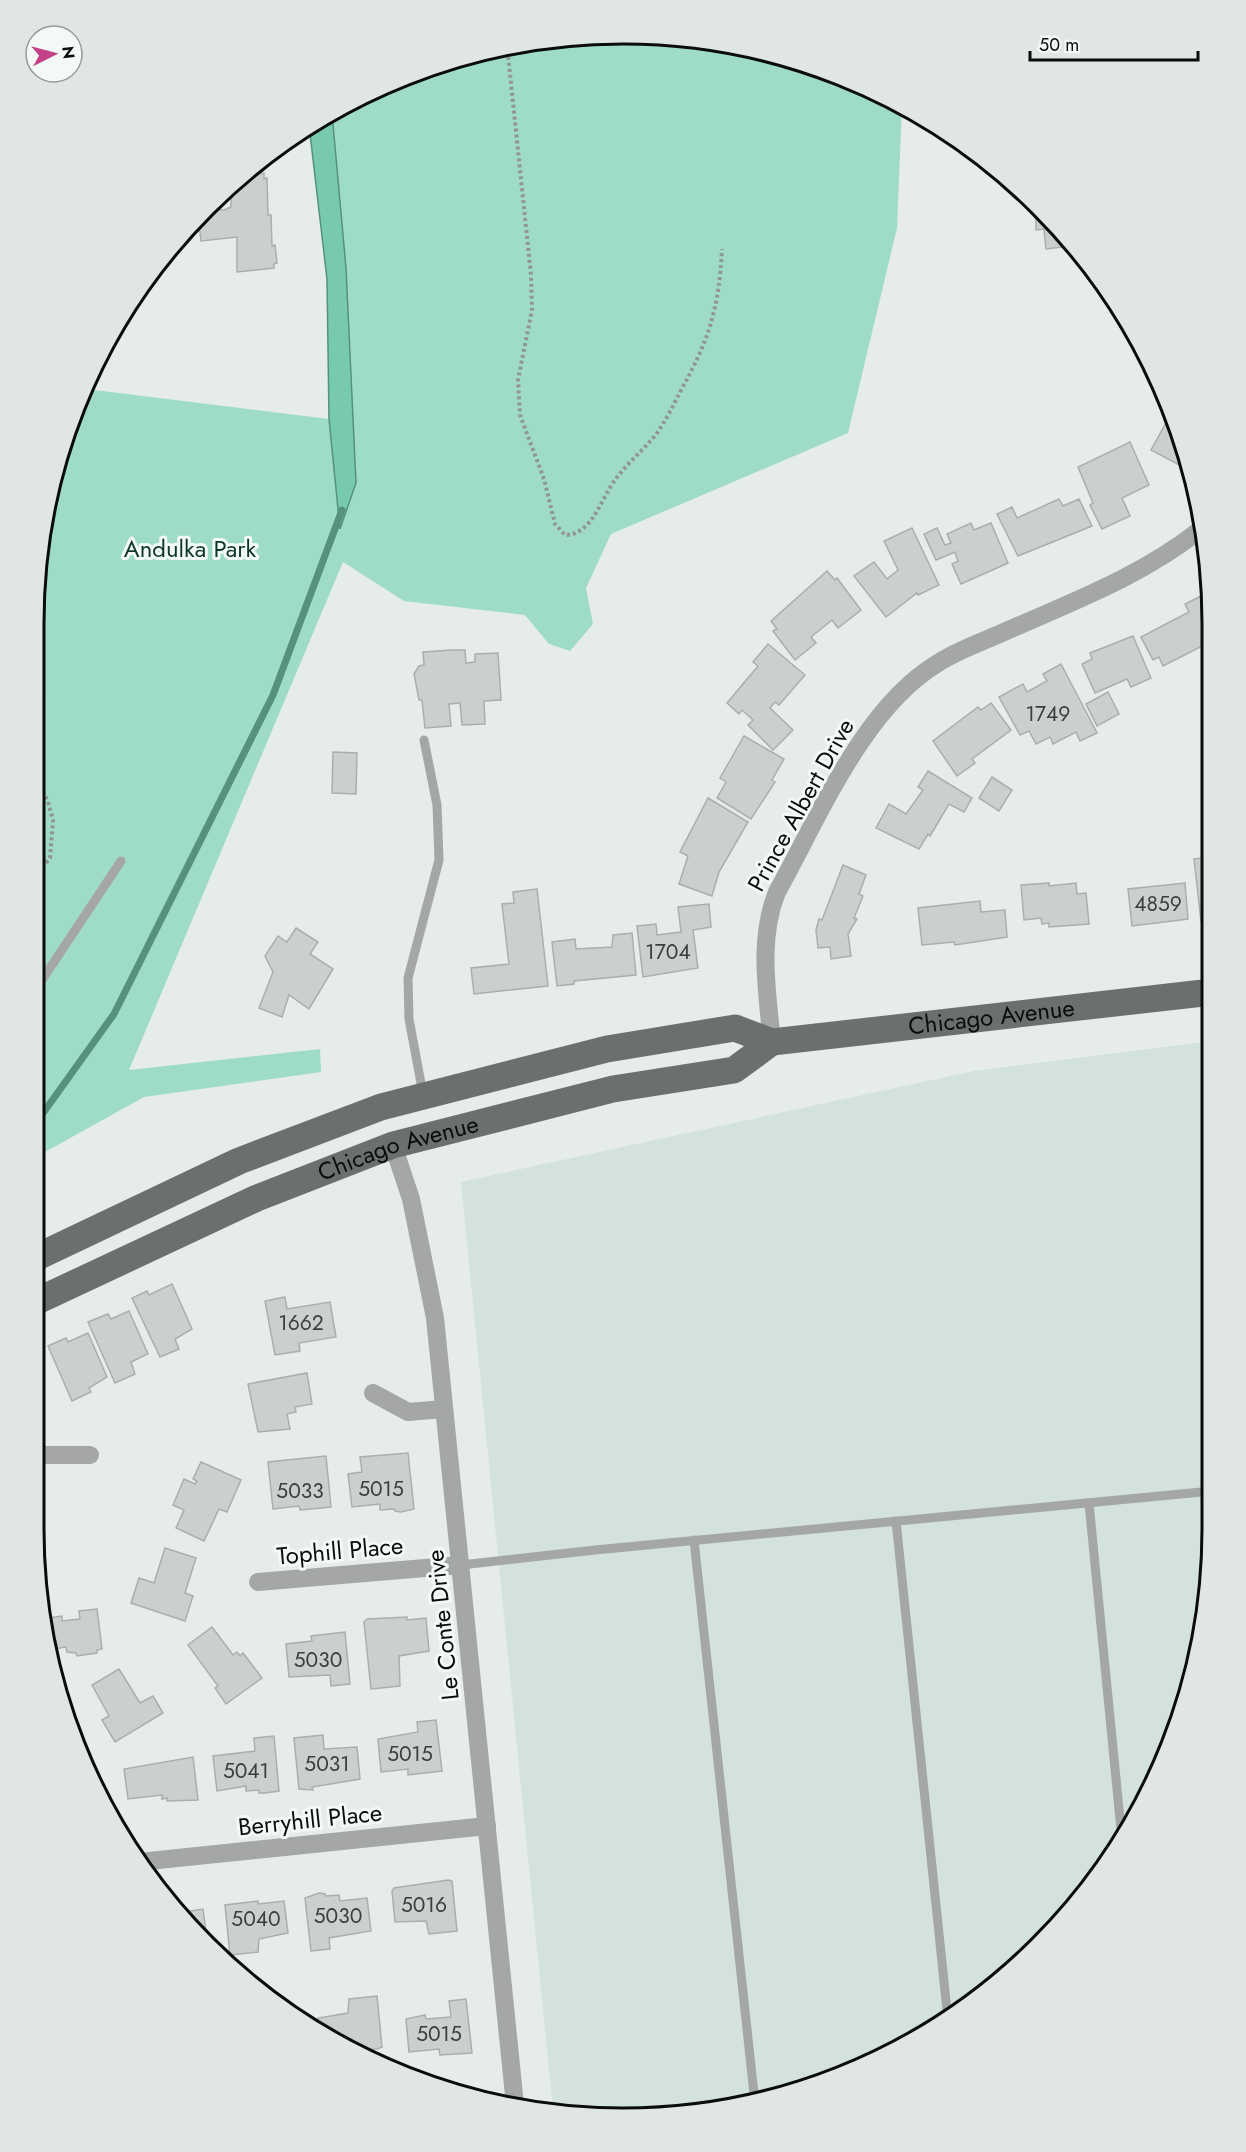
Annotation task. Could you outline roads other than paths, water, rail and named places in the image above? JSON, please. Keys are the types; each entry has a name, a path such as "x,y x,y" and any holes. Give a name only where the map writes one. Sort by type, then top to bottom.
{"main road":[{"name":"Chicago Avenue","path":"44,1254 239,1161 320,1129 423,1095 607,1049 735,1028 771,1041 1202,993"},
{"name":"Chicago Avenue","path":"44,1298 257,1198 393,1145 613,1089 734,1070 771,1041"},
{"path":"320,1129 372,1138 393,1145 397,1126 413,1113 534,1081 549,1063"}],"street":[{"name":"Prince Albert Drive","path":"771,1041 765,973 769,913 777,892 860,739 884,710 936,664 1139,571 1172,552 1195,533"},
{"name":"Le Conte Drive","path":"393,1145 411,1199 425,1258 435,1318 514,2098"},
{"path":"373,1393 408,1412 444,1409"},
{"path":"44,1455 90,1455"},
{"name":"Tophill Place","path":"258,1582 461,1566"},
{"name":"Berryhill Place","path":"148,1861 487,1826"}],"lane":[{"path":"423,1095 410,1019 408,978 439,860 437,805 424,740"},
{"path":"44,977 121,861"},
{"path":"461,1566 694,1540 1202,1492"},
{"path":"1089,1503 1121,1826"},
{"path":"896,1521 947,2010"},
{"path":"694,1540 754,2093"}],"waterway":[{"path":"44,1112 114,1014 273,695 342,510"}],"park label":[{"name":"Andulka Park","path":"190,549"}]}
